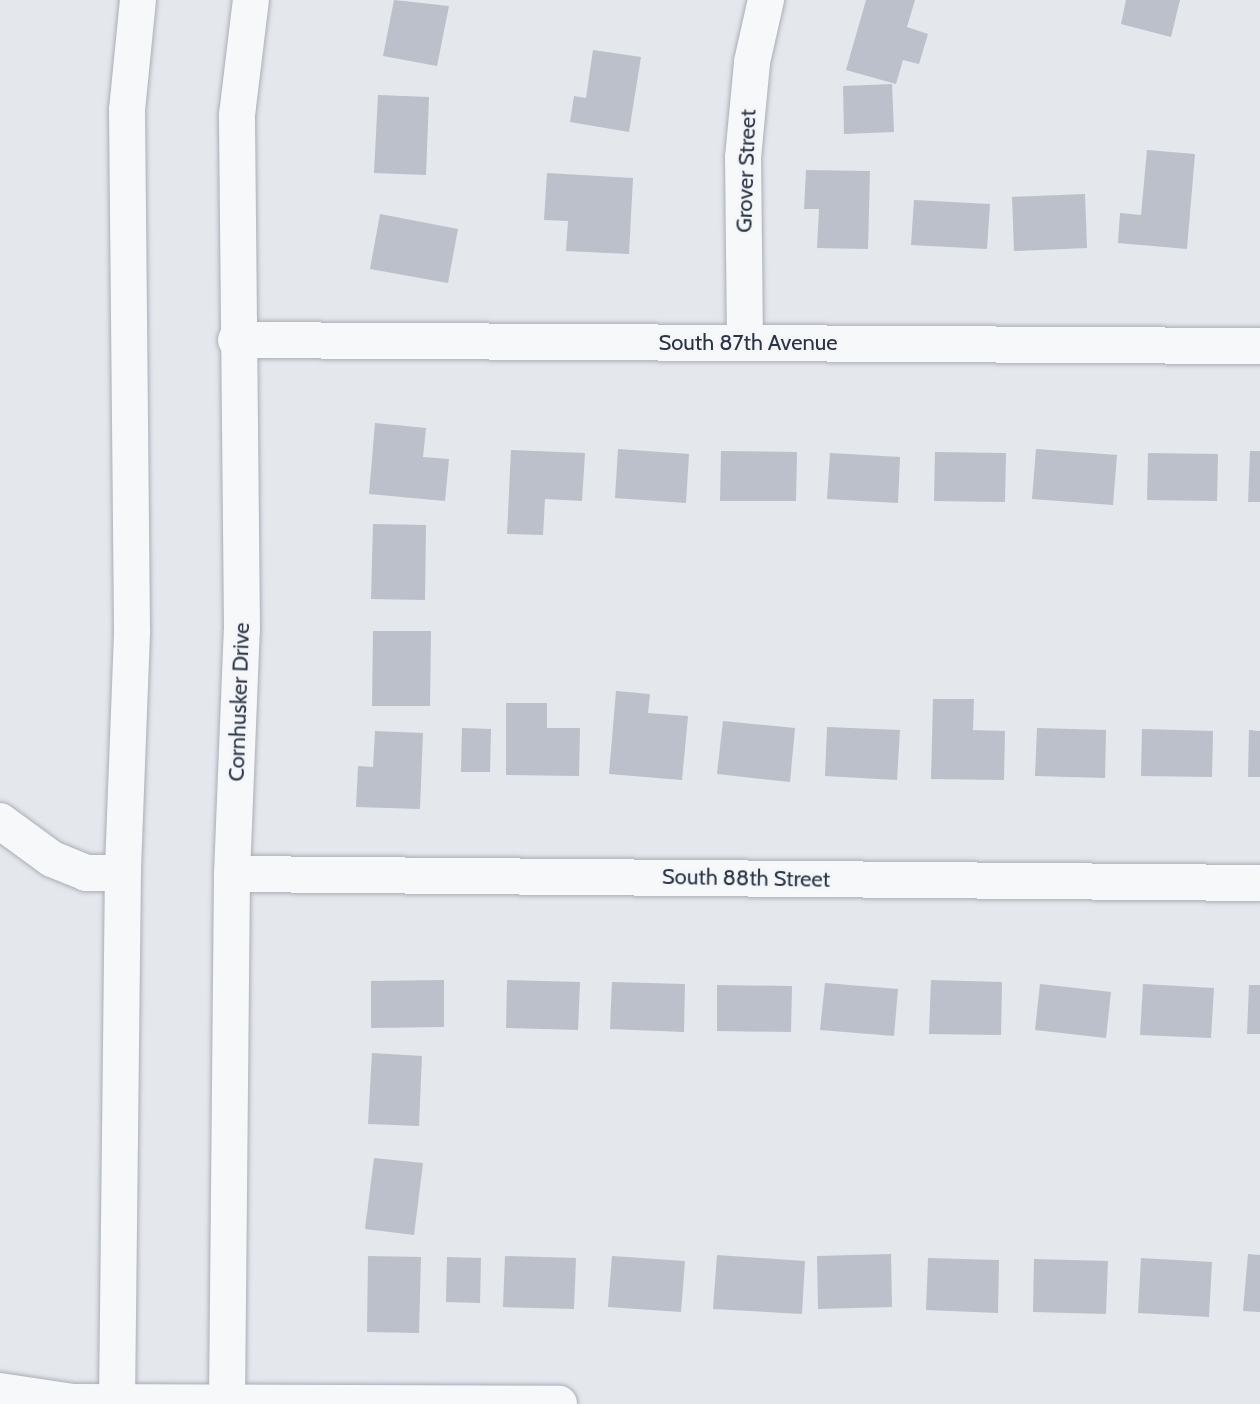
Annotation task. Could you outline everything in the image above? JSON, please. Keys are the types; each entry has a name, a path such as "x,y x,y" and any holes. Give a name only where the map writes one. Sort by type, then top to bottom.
{"street":[{"path":"117,1402 123,873 132,629 127,110 138,0"},
{"name":"Cornhusker Drive","path":"227,1403 232,874 242,630 236,340 237,115 251,0"},
{"name":"Grover Street","path":"745,343 743,158 752,62 766,0"},
{"name":"South 87th Avenue","path":"236,340 1260,346"},
{"path":"0,821 52,859 86,873 123,873"},
{"name":"South 88th Street","path":"232,874 1260,883"},
{"path":"0,1391 73,1402 559,1404"}],"building":[{"path":"394,0 449,6 437,66 383,56"},
{"path":"866,0 915,0 907,27 928,34 919,64 903,60 896,84 846,70"},
{"path":"1126,0 1180,0 1171,37 1121,24"},
{"path":"593,50 641,57 629,132 570,122 574,96 586,98"},
{"path":"892,84 894,132 844,134 843,86"},
{"path":"378,95 429,97 426,175 374,173"},
{"path":"1147,150 1195,154 1187,249 1118,243 1120,213 1141,215"},
{"path":"806,170 870,171 868,249 817,248 819,209 804,209"},
{"path":"547,173 633,178 629,254 566,251 568,221 544,220"},
{"path":"1085,194 1087,248 1014,251 1012,197"},
{"path":"914,200 990,204 987,249 911,245"},
{"path":"380,214 458,229 448,283 370,269"},
{"path":"375,423 426,428 423,457 449,459 445,501 369,494"},
{"path":"618,449 689,454 686,503 615,498"},
{"path":"1036,449 1117,455 1113,505 1032,499"},
{"path":"511,450 585,453 582,501 545,499 543,535 507,534"},
{"path":"721,451 797,452 796,501 720,501"},
{"path":"1250,451 1260,451 1260,502 1248,502"},
{"path":"935,452 1006,453 1005,502 934,501"},
{"path":"830,453 900,457 898,503 827,499"},
{"path":"1148,453 1218,454 1217,501 1147,500"},
{"path":"373,524 426,525 425,600 371,599"},
{"path":"373,631 431,631 430,706 372,706"},
{"path":"616,691 650,694 648,713 688,716 682,780 609,774"},
{"path":"933,699 974,699 973,730 1005,731 1004,780 931,779"},
{"path":"506,703 547,703 547,728 580,728 579,776 506,775"},
{"path":"723,721 795,728 790,782 717,774"},
{"path":"827,727 900,730 897,780 825,776"},
{"path":"462,728 491,729 490,772 461,772"},
{"path":"1037,728 1106,730 1105,778 1035,776"},
{"path":"1142,729 1213,731 1212,777 1141,776"},
{"path":"1249,730 1260,731 1260,777 1248,777"},
{"path":"375,731 423,733 420,809 356,807 358,766 373,767"},
{"path":"444,980 444,1027 371,1028 371,981"},
{"path":"507,980 580,982 578,1030 506,1028"},
{"path":"931,980 1002,982 1001,1035 929,1034"},
{"path":"612,982 685,984 684,1032 610,1029"},
{"path":"825,983 898,989 894,1036 820,1030"},
{"path":"1040,984 1111,992 1106,1038 1035,1030"},
{"path":"1143,984 1214,988 1211,1038 1140,1035"},
{"path":"717,985 792,986 791,1032 717,1031"},
{"path":"1249,985 1260,985 1260,1034 1247,1034"},
{"path":"372,1053 422,1056 419,1126 368,1124"},
{"path":"374,1158 423,1163 414,1235 365,1229"},
{"path":"891,1254 892,1307 818,1309 817,1256"},
{"path":"1248,1254 1260,1255 1260,1312 1243,1311"},
{"path":"717,1255 805,1261 802,1314 713,1309"},
{"path":"368,1256 421,1257 419,1333 367,1332"},
{"path":"505,1256 576,1258 574,1309 503,1307"},
{"path":"612,1256 685,1261 681,1312 608,1307"},
{"path":"447,1257 481,1258 480,1303 446,1302"},
{"path":"928,1258 999,1260 998,1313 926,1310"},
{"path":"1141,1258 1212,1262 1209,1317 1138,1313"},
{"path":"1034,1259 1108,1261 1106,1314 1033,1312"}]}
